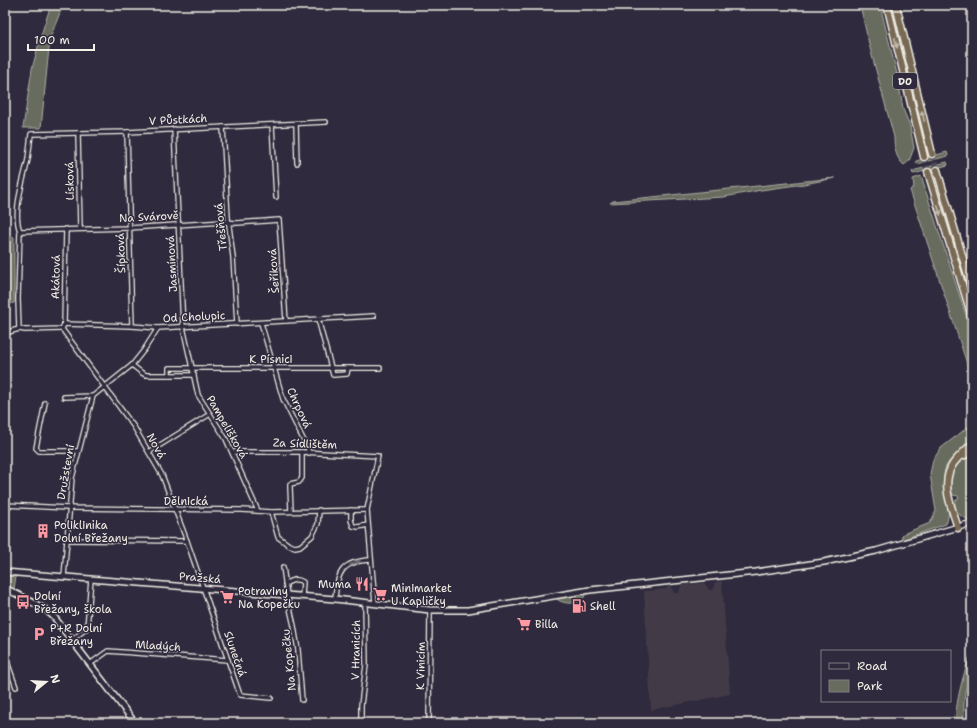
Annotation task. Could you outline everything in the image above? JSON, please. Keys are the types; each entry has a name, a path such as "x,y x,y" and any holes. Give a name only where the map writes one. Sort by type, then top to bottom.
{"highway":[{"name":"D0","path":"887,5 924,157"},
{"name":"D0","path":"896,5 932,154"},
{"path":"937,170 972,289"},
{"path":"928,172 972,317"},
{"path":"958,528 948,495 948,476 950,468 972,444"},
{"path":"959,457 972,452"}],"street":[{"name":"V Půstkách","path":"20,231 18,225 18,212 20,194 28,158 31,134 127,132 326,122"},
{"path":"296,124 297,163"},
{"path":"272,125 276,197"},
{"name":"Třešňová","path":"223,127 228,218 233,257 237,324"},
{"name":"Jasmínová","path":"174,130 183,327"},
{"name":"Šípková","path":"127,132 132,326"},
{"name":"Lísková","path":"78,133 80,229"},
{"name":"Na Svárově","path":"20,231 129,228 279,220"},
{"name":"Šeříková","path":"279,220 286,321"},
{"name":"Akátová","path":"64,324 66,229"},
{"path":"19,329 18,299 20,231"},
{"name":"Od Cholupic","path":"64,324 158,328 374,316"},
{"path":"318,319 333,375 347,374 348,368"},
{"name":"Chrpová","path":"261,323 283,398 309,453"},
{"path":"5,333 19,329 62,329 64,324"},
{"name":"Pampelišková","path":"183,327 198,395 226,439 258,511"},
{"path":"64,397 93,396 132,365 158,328"},
{"name":"Nová","path":"62,329 134,427 150,452 162,475 202,588"},
{"name":"K Písnici","path":"132,365 142,374 146,375 194,375"},
{"name":"K Písnici","path":"169,375 169,368 380,368"},
{"name":"Družstevní","path":"64,577 68,508 72,478 93,396"},
{"path":"45,403 36,448 39,451 78,451"},
{"path":"150,452 210,414"},
{"name":"Za Sídlištěm","path":"232,452 302,452 378,456 367,510"},
{"path":"291,511 290,484 300,482 302,478 302,452"},
{"name":"Dělnická","path":"5,505 68,508 271,512 367,510"},
{"path":"271,512 278,537 283,542 295,547 300,546 312,536 318,524 319,510"},
{"path":"351,510 351,520 353,526 358,527 368,525"},
{"path":"367,510 375,603"},
{"name":"Pražská","path":"5,572 302,596 430,610 468,610 590,590 756,572 824,562 876,551 972,524"},
{"path":"66,540 186,541"},
{"path":"335,599 336,580 344,569 354,562 371,560"},
{"name":"Na Kopečku","path":"283,567 286,595 294,626 298,650 302,700"},
{"path":"72,640 87,628 92,579"},
{"path":"285,584 292,580 298,579 303,582 302,596"},
{"path":"5,588 44,609 54,617 135,723"},
{"name":"Slunečná","path":"202,588 240,695 271,698"},
{"name":"V Hranicích","path":"361,723 361,704 366,665 366,602"},
{"name":"K Vinicím","path":"429,723 430,610"},
{"name":"Mladých","path":"90,664 108,651 228,660"},
{"path":"5,656 16,686"}],"shaded area":[{"path":"722,581 730,694 651,710 644,591 666,589 668,585 670,585 674,593 679,593 681,585 705,583 709,590 713,590 715,582"}],"green space":[{"path":"51,5 63,5 50,38 41,128 23,128 32,69"},
{"path":"860,5 880,5 898,78 903,109 910,126 914,148 909,161 904,165 899,160 894,145 894,137"},
{"path":"947,152 948,156 917,164 916,161"},
{"path":"947,162 948,165 913,174 912,171"},
{"path":"921,176 972,334 972,379 910,190 914,187 913,179"},
{"path":"835,178 724,197 610,203 613,201"},
{"path":"5,237 14,237 14,303 5,304"},
{"path":"972,424 972,438 966,446 953,457 945,469 944,483 949,510 946,524 901,540 903,534 930,523 936,511 930,474 933,460 941,448"},
{"path":"972,455 972,519 968,519 959,514 955,508 955,501 959,498 958,496 953,495 950,483 951,477 957,466 961,461"},
{"path":"5,575 16,576 14,589 5,584"},
{"path":"586,593 581,600 574,603 561,602 557,598"},
{"path":"972,651 972,674 965,692 964,723 956,723 957,707 961,687"}],"tunnel":[{"path":"932,154 937,170"},
{"path":"924,157 928,172"}],"place":[{"name":"Poliklinika Dolní Břežany","path":"43,531"},
{"name":"Muma","path":"362,584"},
{"name":"Minimarket U Kapličky","path":"380,594"},
{"name":"Potraviny Na Kopečku","path":"227,597"},
{"name":"Dolní Břežany, škola","path":"23,602"},
{"name":"Shell","path":"579,606"},
{"name":"Billa","path":"524,624"},
{"name":"P+R Dolní Břežany","path":"39,634"}]}
